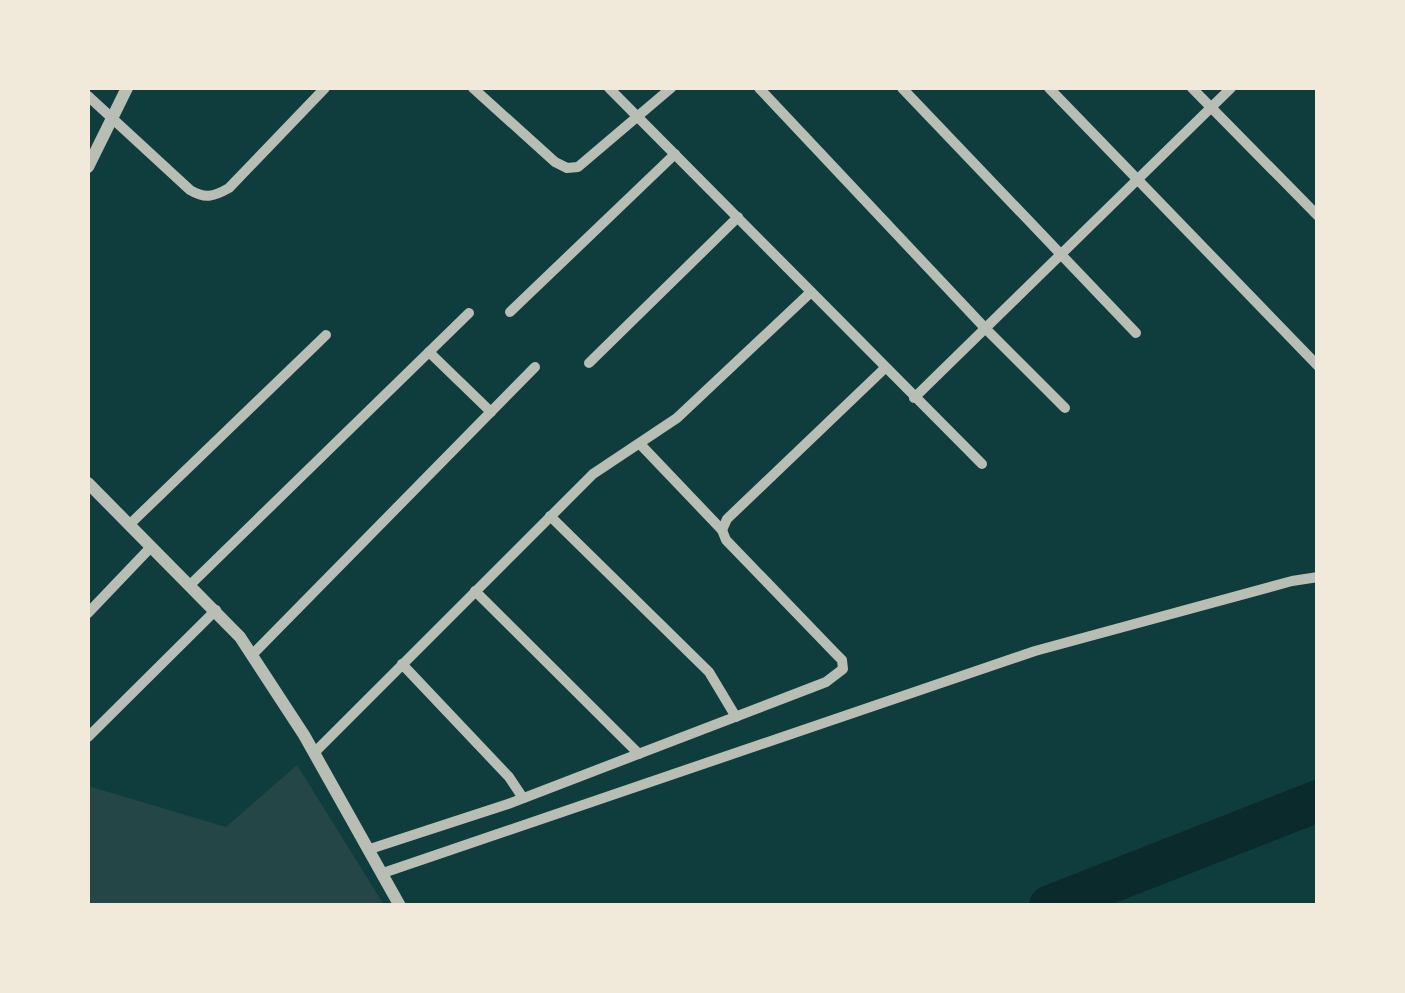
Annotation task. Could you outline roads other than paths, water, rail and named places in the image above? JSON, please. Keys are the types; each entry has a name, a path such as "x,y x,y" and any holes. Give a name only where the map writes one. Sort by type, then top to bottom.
{"street":[{"path":"88,167 127,88"},
{"path":"473,88 555,162 567,168 578,167 671,88"},
{"path":"609,88 982,464"},
{"path":"759,88 985,328 1066,408"},
{"path":"902,88 1136,333"},
{"path":"1049,88 1318,366"},
{"path":"1192,88 1318,216"},
{"path":"914,398 1231,88"},
{"path":"88,96 202,198 229,188 321,89"},
{"path":"510,312 675,154"},
{"path":"590,362 738,217"},
{"path":"315,752 593,474 677,418 811,292"},
{"path":"191,584 469,313"},
{"path":"129,525 326,335"},
{"path":"429,352 491,412"},
{"path":"252,655 535,367"},
{"path":"722,530 727,519 885,368"},
{"path":"370,848 523,798 838,676 842,660 640,444"},
{"path":"91,493 191,584 252,655 315,752 400,906"},
{"path":"550,516 709,672 736,717"},
{"path":"88,612 152,547"},
{"path":"383,874 1035,650 1318,577"},
{"path":"475,592 638,754"},
{"path":"88,737 216,610"},
{"path":"402,664 523,798"}],"waterway":[{"path":"1050,906 1318,801"}]}
